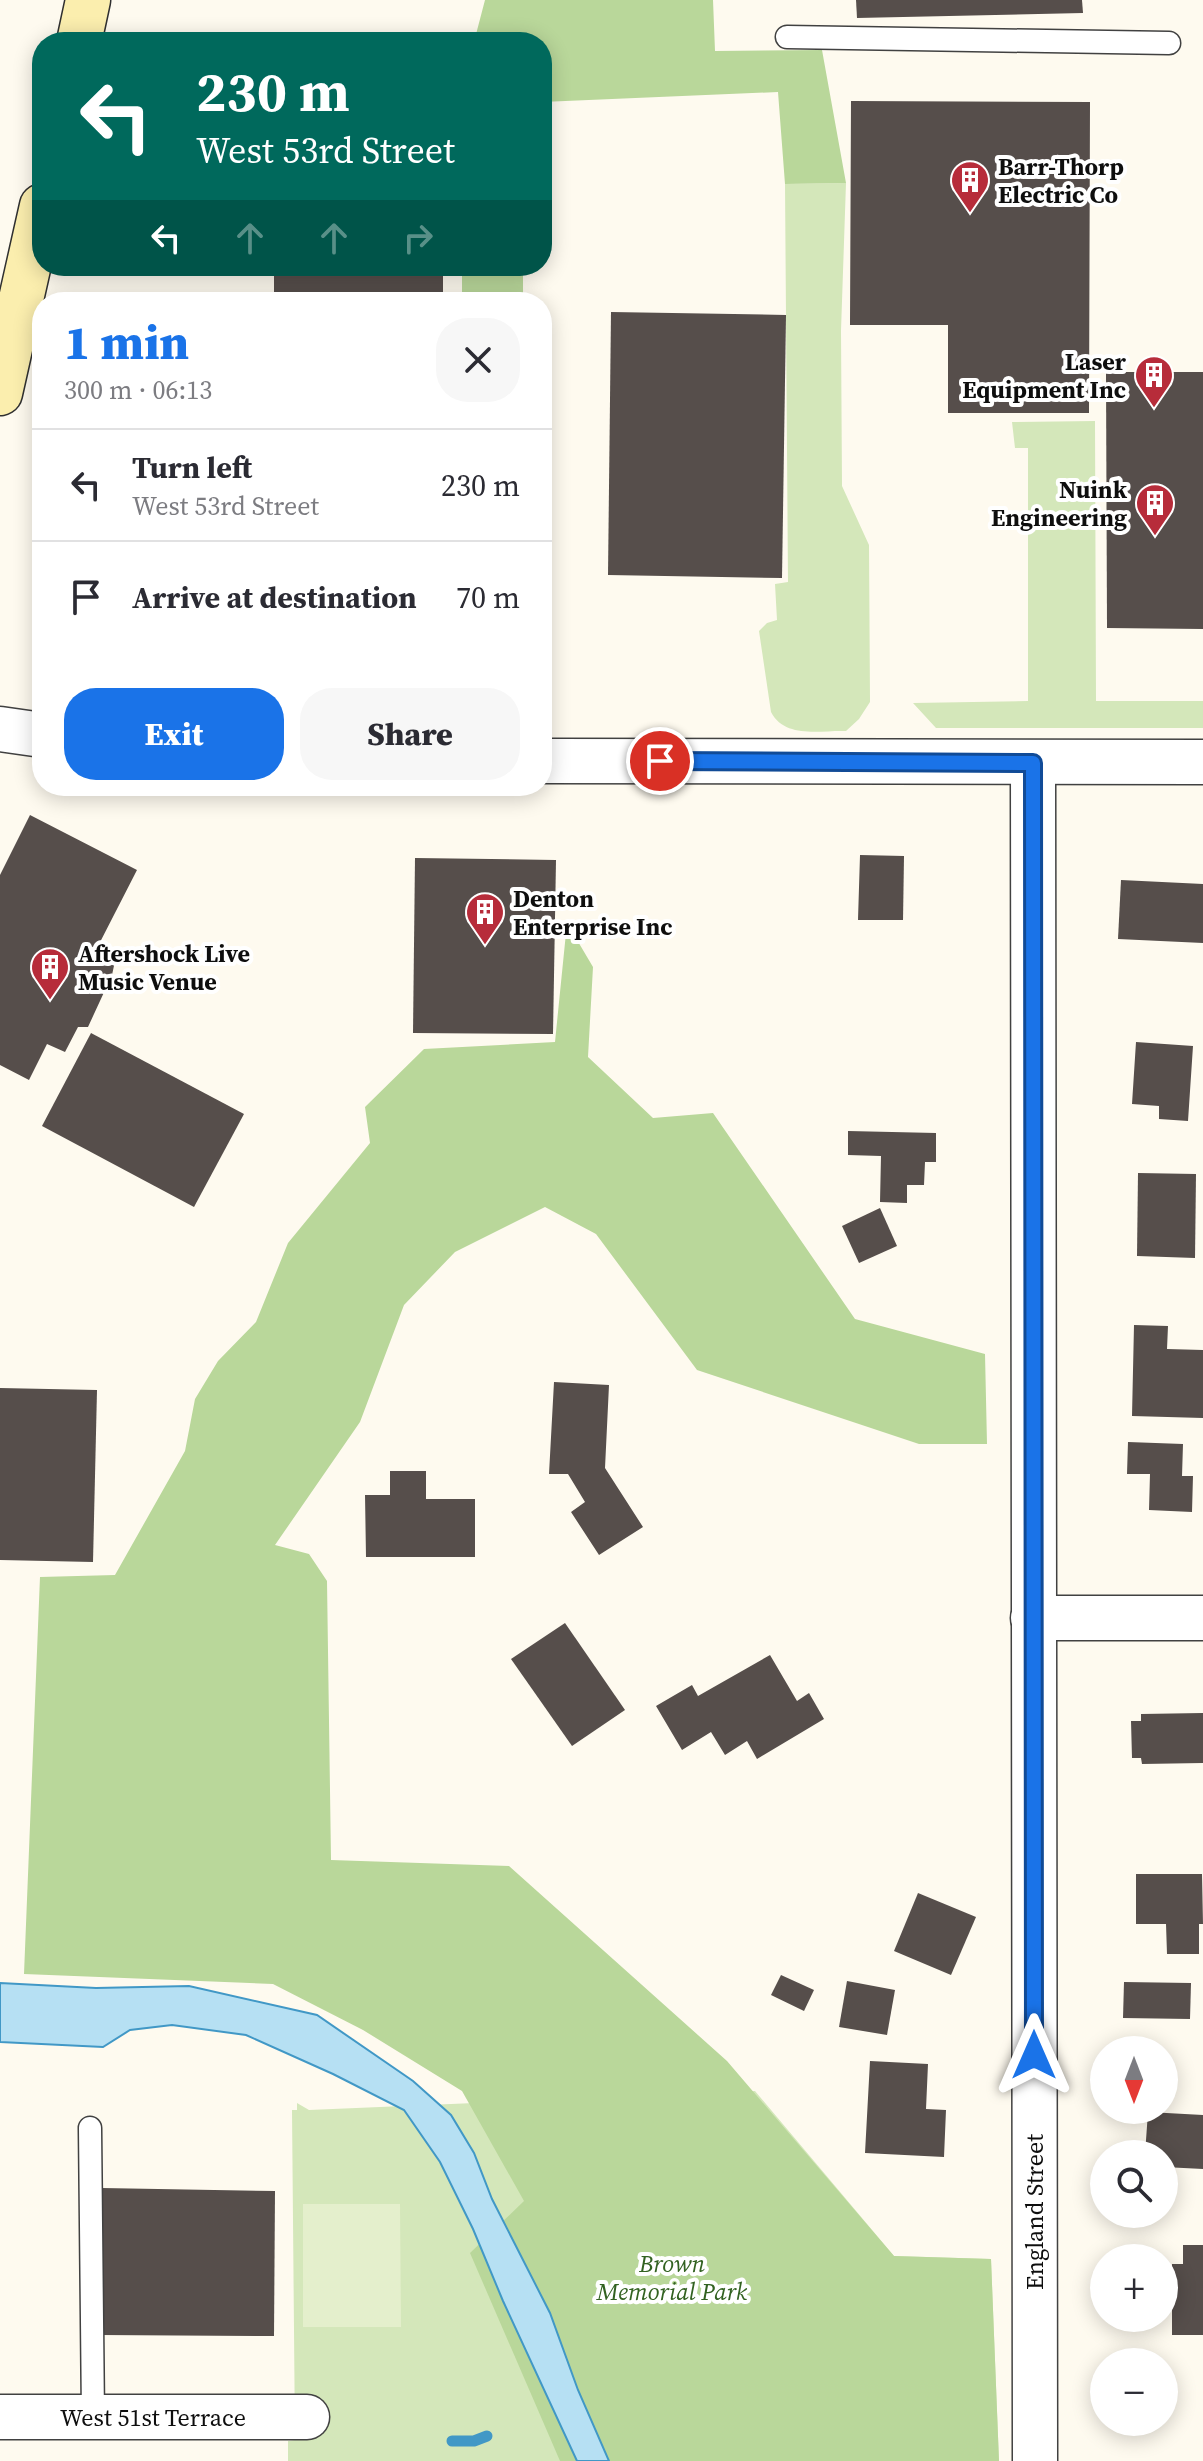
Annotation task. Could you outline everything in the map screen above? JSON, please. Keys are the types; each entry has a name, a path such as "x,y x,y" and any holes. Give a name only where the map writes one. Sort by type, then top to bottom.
{"main road":[{"path":"81,32 88,0"},
{"path":"0,393 32,251"}],"street":[{"path":"0,729 32,734"},
{"path":"552,761 1203,762"},
{"name":"England Street","path":"1033,763 1035,2461"},
{"path":"1033,1618 1203,1618"},
{"name":"West 51st Terrace","path":"0,2417 307,2417"}],"lane":[{"path":"787,37 1169,43"},
{"path":"90,2128 93,2417"}],"green space":[{"path":"485,0 713,0 715,51 822,50 846,183 785,184 778,92 552,102 552,32 477,32"},
{"path":"846,183 841,331 842,486 869,545 870,702 846,731 804,731 785,726 771,712 759,631 767,623 777,620 775,584 788,582 785,184"},
{"path":"462,276 523,276 523,292 462,292"},
{"path":"1095,421 1096,701 1203,701 1203,728 936,728 913,703 1028,701 1028,448 1015,448 1012,422"},
{"path":"567,923 593,967 588,1057 653,1118 713,1113 855,1319 985,1354 987,1444 919,1444 697,1370 596,1234 545,1207 455,1252 404,1305 360,1422 275,1545 309,1554 327,1581 331,1860 509,1866 727,2061 894,2256 991,2259 999,2461 560,2461 470,2253 524,2201 462,2091 363,2030 273,1984 24,1974 40,1577 115,1575 185,1451 195,1399 218,1361 256,1322 288,1243 370,1143 365,1107 424,1049 555,1042"},
{"name":"Brown Memorial Park","path":"755,2091 894,2256 991,2259 999,2461 288,2461 288,2441 295,2440 292,2110 297,2110 297,2103 309,2110"},
{"path":"303,2204 400,2204 401,2327 303,2327"}],"water":[{"path":"0,1983 96,1988 189,1986 317,2015 413,2081 451,2115 474,2153 492,2199 550,2313 578,2390 609,2461 577,2461 440,2162 404,2110 246,2035 172,2025 130,2030 103,2047 0,2042"}],"building":[{"path":"856,0 1082,0 1083,13 857,18"},
{"name":"Barr-Thorp Electric Co","path":"851,101 1090,102 1089,413 948,413 948,325 850,325"},
{"path":"274,276 443,276 443,292 274,292"},
{"path":"611,312 786,315 782,578 608,575"},
{"name":"Nuink Engineering","path":"1106,372 1203,372 1203,629 1107,628"},
{"path":"30,815 137,870 96,950 115,961 112,975 88,1027 78,1027 65,1052 47,1044 29,1080 0,1065 0,875"},
{"path":"860,855 904,856 903,920 858,920"},
{"name":"Denton Enterprise Inc","path":"415,858 556,860 553,1034 413,1033"},
{"path":"1121,880 1203,884 1203,943 1118,939"},
{"path":"91,1033 244,1114 194,1207 42,1126"},
{"path":"1136,1042 1193,1046 1188,1121 1159,1119 1159,1106 1132,1104"},
{"path":"848,1131 936,1133 936,1162 925,1162 924,1185 907,1185 907,1203 880,1202 881,1156 848,1155"},
{"path":"1138,1173 1196,1174 1195,1258 1137,1256"},
{"path":"880,1208 897,1246 859,1263 842,1226"},
{"path":"1134,1325 1168,1326 1167,1349 1203,1350 1203,1418 1132,1416"},
{"path":"554,1382 609,1385 605,1468 643,1527 599,1555 571,1512 585,1502 568,1474 549,1474"},
{"path":"0,1388 97,1390 93,1562 0,1560"},
{"path":"1128,1442 1183,1444 1182,1476 1193,1476 1192,1512 1149,1510 1150,1474 1127,1474"},
{"path":"390,1471 426,1471 426,1499 475,1499 475,1557 366,1557 365,1495 390,1495"},
{"path":"565,1623 625,1710 572,1746 511,1659"},
{"path":"770,1655 797,1701 809,1693 824,1719 757,1759 747,1741 725,1755 711,1732 682,1750 656,1706 692,1685 698,1696"},
{"path":"1203,1713 1203,1763 1142,1764 1141,1758 1132,1758 1131,1721 1141,1721 1141,1714"},
{"path":"1136,1874 1202,1874 1203,1924 1199,1924 1199,1954 1167,1954 1166,1924 1136,1924"},
{"path":"918,1893 976,1917 951,1975 894,1951"},
{"path":"781,1975 814,1990 804,2011 771,1995"},
{"path":"847,1981 895,1990 887,2035 839,2027"},
{"path":"1124,1982 1191,1983 1190,2019 1123,2018"},
{"path":"870,2061 928,2064 926,2109 946,2110 944,2157 865,2153"},
{"path":"1178,2114 1203,2115 1203,2169 1178,2168 1178,2140 1146,2140 1147,2124 1178,2124"},
{"path":"102,2188 275,2191 274,2336 100,2335"},
{"path":"1183,2245 1203,2245 1203,2335 1172,2335 1172,2332 1178,2332 1178,2264 1183,2264"}],"waterway":[{"path":"452,2441 474,2441 487,2436"}],"place":[{"name":"Barr-Thorp Electric Co","path":"970,214"},
{"name":"Laser Equipment Inc","path":"1154,409"},
{"name":"Nuink Engineering","path":"1155,537"},
{"name":"Denton Enterprise Inc","path":"485,946"},
{"name":"Aftershock Live Music Venue","path":"50,1001"}],"route":[{"path":"660,761 1033,763 1034,2055"}]}
